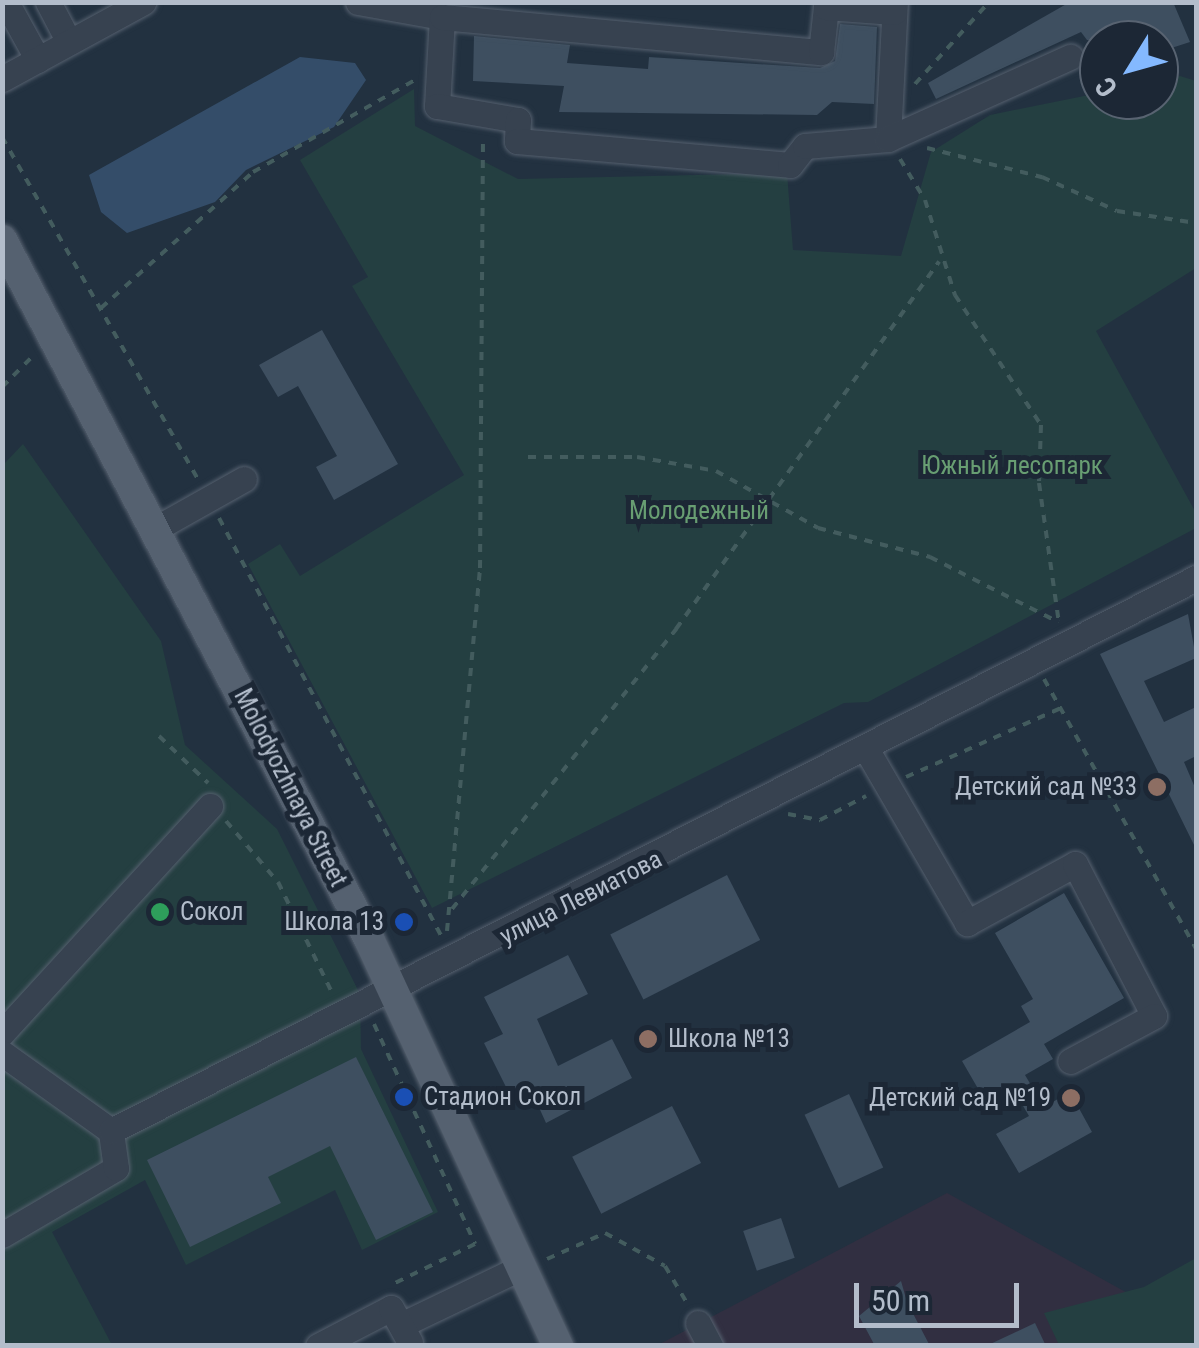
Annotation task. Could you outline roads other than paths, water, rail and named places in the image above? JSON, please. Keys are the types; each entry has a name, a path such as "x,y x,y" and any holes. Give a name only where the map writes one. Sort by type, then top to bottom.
{"main road":[{"name":"Molodyozhnaya Street","path":"2,240 155,529 366,1001 528,1266 558,1346"}],"street":[{"path":"6,2 38,60"},
{"path":"48,2 68,42"},
{"path":"2,79 143,2"},
{"path":"358,2 442,17 821,52 826,8 894,7 888,139"},
{"path":"442,17 438,106 518,120 517,141 790,164 805,146 888,139 1070,57"},
{"path":"155,529 244,479"},
{"name":"улица Левиатова","path":"111,1131 868,752 1196,578"},
{"path":"868,752 967,923 1075,864 1154,1016 1070,1061"},
{"path":"2,1033 210,806"},
{"path":"2,1053 111,1131 116,1168 2,1235"},
{"path":"318,1346 401,1325 528,1266"}],"water":[{"path":"300,57 355,63 366,80 334,127 246,170 215,202 127,233 101,212 89,175"}],"place":[{"name":"Детский сад №33","path":"1157,787"},
{"name":"Сокол","path":"160,912"},
{"name":"Школа 13","path":"404,922"},
{"name":"Школа №13","path":"648,1039"},
{"name":"Стадион Сокол","path":"404,1097"},
{"name":"Детский сад №19","path":"1071,1098"}],"park label":[{"name":"Южный лесопарк","path":"1012,466"},
{"name":"Молодежный","path":"699,511"}]}
